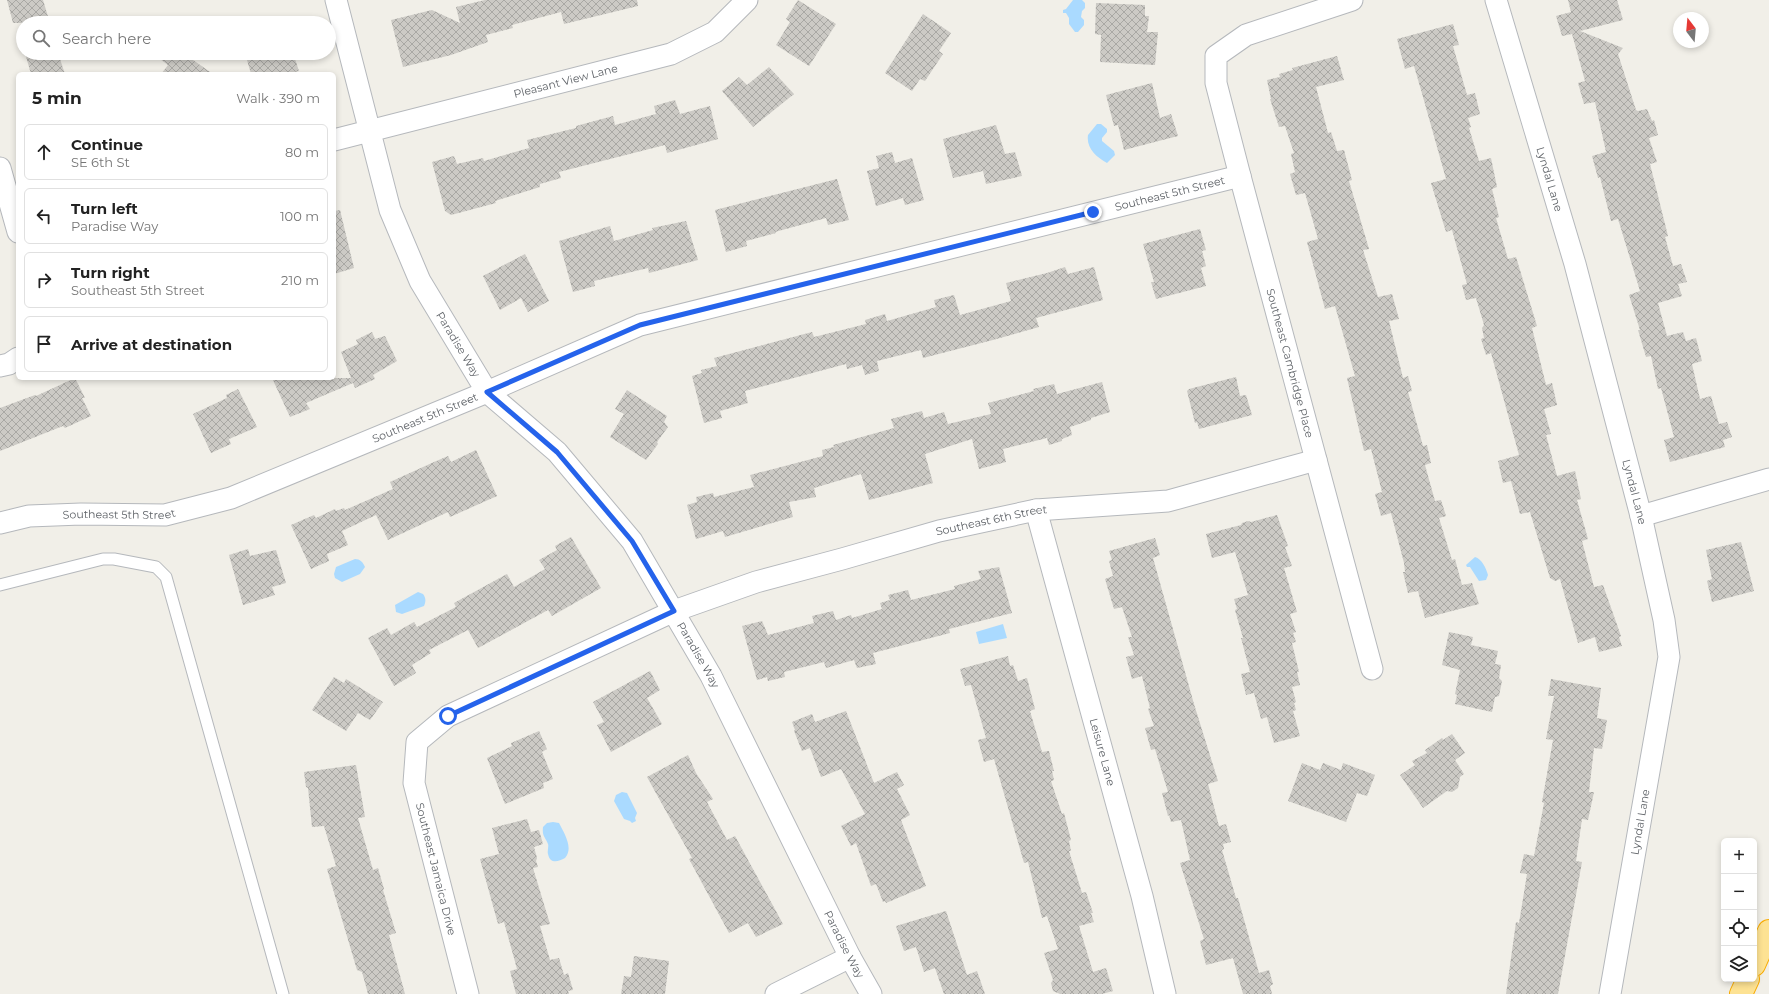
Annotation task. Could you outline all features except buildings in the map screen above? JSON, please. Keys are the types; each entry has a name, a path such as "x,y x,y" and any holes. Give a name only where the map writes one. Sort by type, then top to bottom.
{"highway":[{"path":"1757,957 1769,931"},
{"path":"1741,994 1747,982"}],"street":[{"name":"Paradise Way","path":"336,0 368,130 390,210 420,281 487,392 557,452 632,541 711,676 850,957 871,994"},
{"name":"Pleasant View Lane","path":"336,139 368,130 671,54 715,32 747,0"},
{"name":"Southeast Cambridge Place","path":"1352,0 1246,35 1216,56 1216,83 1372,669"},
{"name":"Lyndal Lane","path":"1496,0 1575,264 1641,516 1664,620 1669,657 1610,994"},
{"path":"0,168 16,225"},
{"name":"Southeast 5th Street","path":"0,523 29,516 81,514 165,516 224,500 487,392 640,325 1240,176"},
{"path":"0,366 9,364 16,359"},
{"name":"Southeast 6th Street","path":"417,742 448,716 674,611 756,582 939,531 1036,510 1168,501 1316,460"},
{"path":"1641,516 1769,478"},
{"name":"Leisure Lane","path":"1036,510 1138,881 1165,994"},
{"name":"Southeast Jamaica Drive","path":"417,742 414,783 468,994"},
{"path":"776,994 850,957"}],"lane":[{"path":"0,585 103,559 114,559 156,567 166,577 283,994"}],"water":[{"path":"1073,0 1082,0 1085,3 1085,8 1082,11 1081,17 1084,20 1084,25 1078,32 1075,32 1069,24 1069,18 1066,13 1063,13 1063,10 1066,9"},
{"path":"1097,124 1101,124 1107,129 1102,141 1114,151 1115,155 1107,163 1099,158 1090,148 1088,135"},
{"path":"1475,557 1482,562 1485,567 1488,575 1486,580 1479,581 1470,567 1467,567 1466,565"},
{"path":"355,559 361,561 365,567 360,574 342,582 335,578 334,574 336,567"},
{"path":"418,592 423,594 425,597 424,606 402,614 396,612 395,605"},
{"path":"1003,624 1007,638 979,644 976,632"},
{"path":"622,792 627,793 637,813 635,818 636,821 632,823 624,819 614,801 616,795"},
{"path":"547,823 559,823 567,840 569,850 565,858 557,861 552,861 549,857 548,844 543,833 543,827"}],"route":[{"path":"448,716 573,656 674,611 632,541 557,452 487,392 640,325 1093,212"}]}
